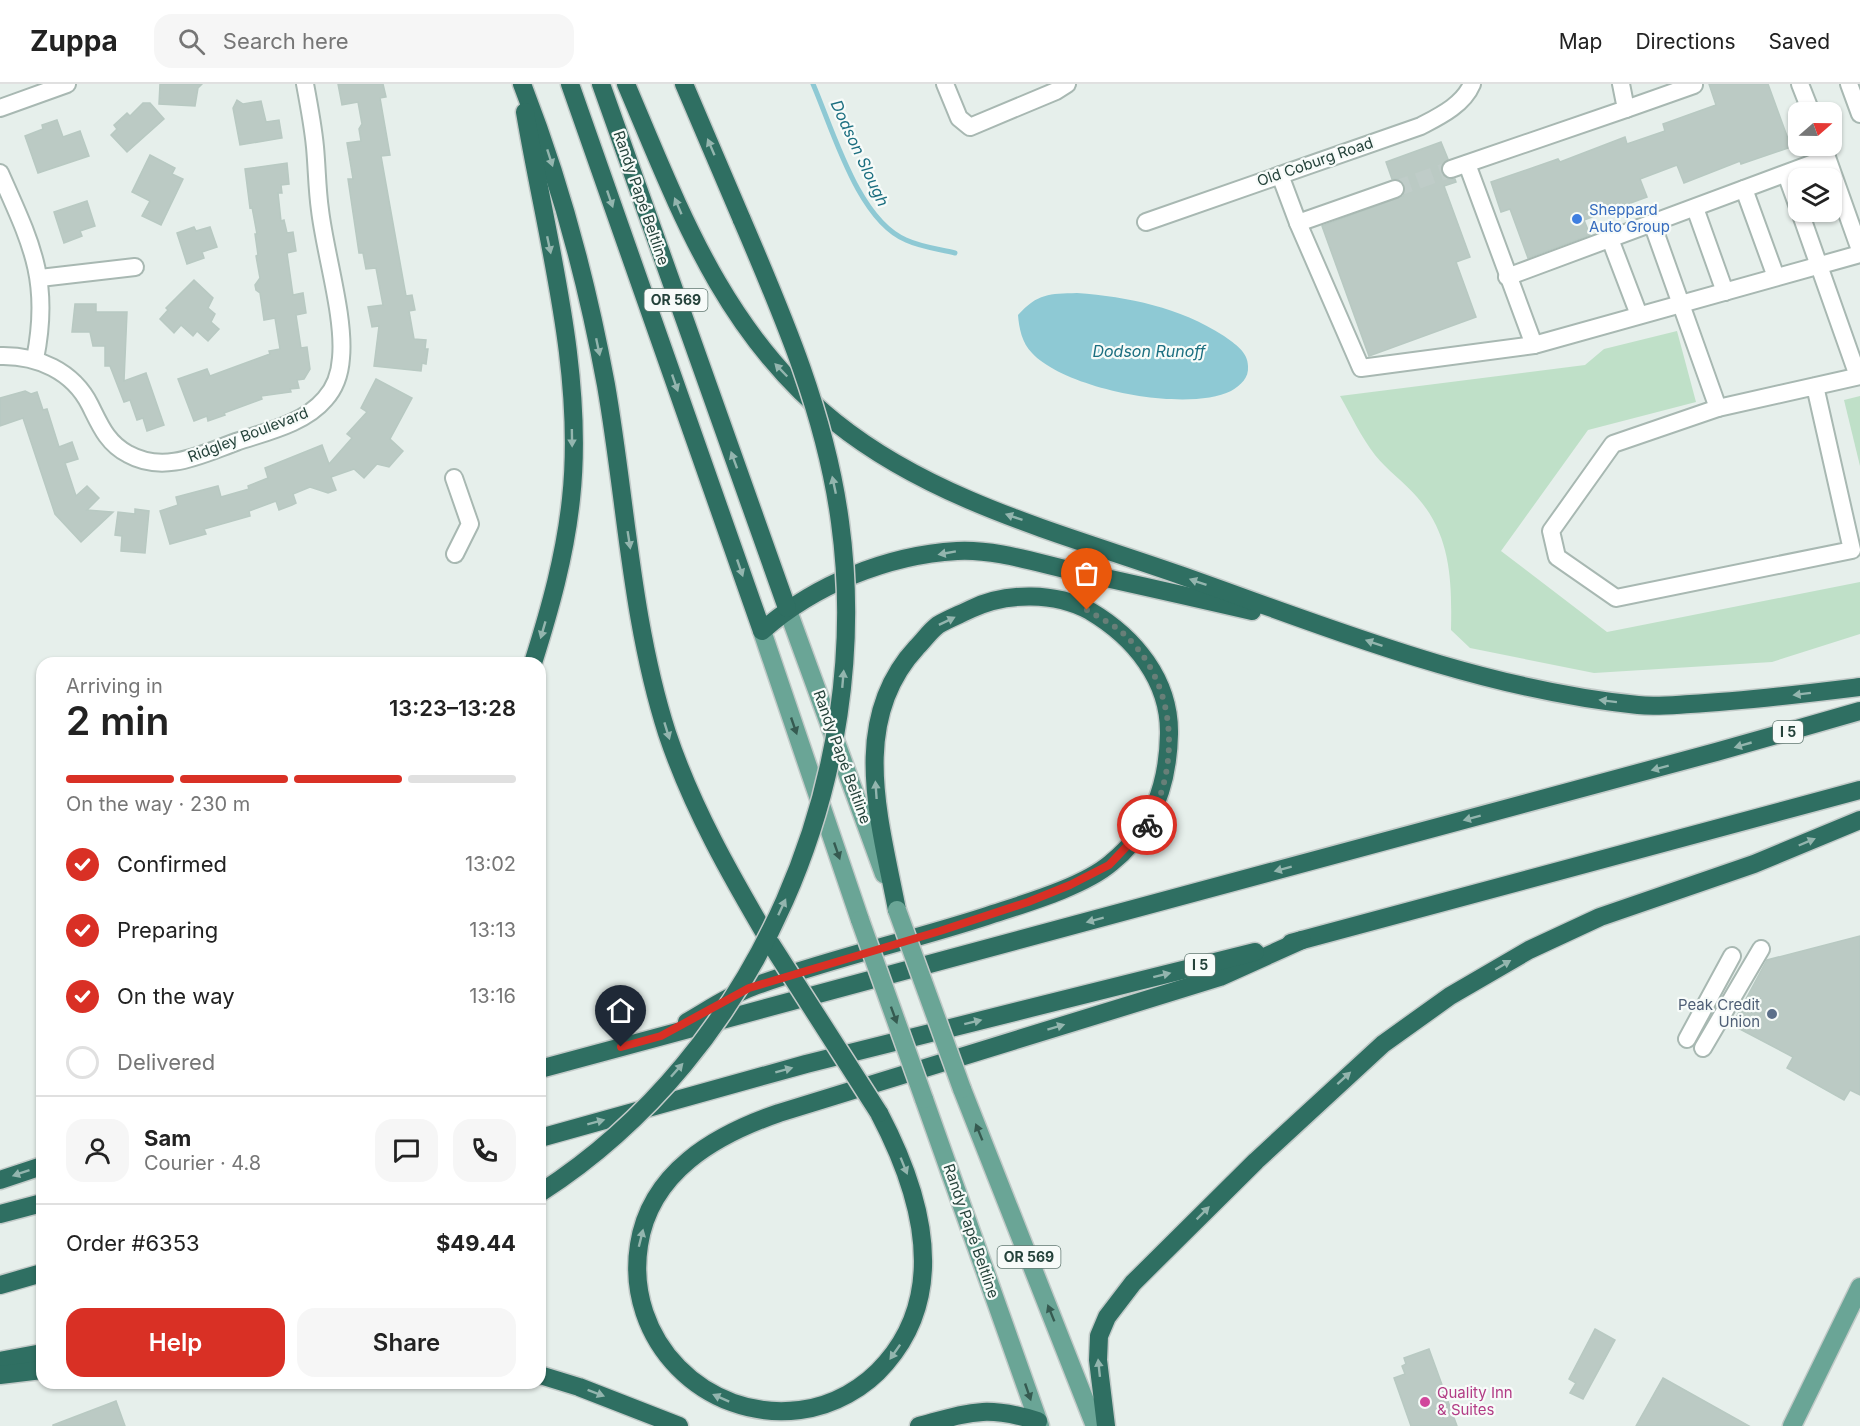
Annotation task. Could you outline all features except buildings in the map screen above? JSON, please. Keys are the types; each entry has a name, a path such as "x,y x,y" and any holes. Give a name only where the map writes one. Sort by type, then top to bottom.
{"highway":[{"path":"521,84 560,296 570,390 572,443 571,498 560,570 535,657"},
{"path":"521,84 555,176 589,302 606,386 643,626 667,732 680,769 713,841 771,944 879,1113 896,1145 910,1182 920,1223 924,1255 918,1306 897,1349 879,1371 854,1391 834,1401 801,1410 773,1411 739,1405 698,1385 673,1364 650,1330 640,1300 637,1254 640,1238 655,1200 672,1176 701,1149 735,1130 772,1115 1220,977 1302,940"},
{"name":"Randy Papé Beltline","path":"570,84 762,631"},
{"name":"Randy Papé Beltline","path":"601,84 787,608"},
{"path":"626,84 693,239 728,304 776,364 834,422 893,462 980,505 1446,667 1576,697 1643,706 1772,698 1860,687"},
{"path":"546,1188 600,1148 645,1106 685,1061 734,994 779,914 805,852 823,793 836,733 844,663 846,587 835,490 806,380 786,323 684,84"},
{"path":"762,631 787,608 818,590 866,571 907,560 958,551 1013,557 1333,629"},
{"path":"661,1036 749,988 1028,902 1109,865 1148,824 1163,788 1169,758 1169,724 1153,673 1140,651 1124,634 1087,610 1061,600 1032,596 982,603 937,626 900,666 880,707 873,751 878,806 897,910"},
{"name":"I 5","path":"546,1067 1716,752 1860,711"},
{"name":"I 5","path":"546,1136 806,1064 1302,940 1860,790"},
{"path":"1106,1426 1098,1360 1099,1336 1112,1310 1133,1283 1256,1161 1383,1044 1450,996 1528,950 1600,917 1754,864 1860,820"},
{"path":"0,1180 36,1168"},
{"path":"0,1214 36,1205"},
{"path":"0,1285 36,1275"},
{"path":"0,1361 36,1354"},
{"path":"0,1375 36,1371"},
{"path":"546,1377 579,1387 679,1426"},
{"path":"919,1426 971,1412 992,1410 1039,1424"}],"main road":[{"name":"Randy Papé Beltline","path":"787,608 962,1089 1095,1426"},
{"name":"Randy Papé Beltline","path":"762,631 860,920 1039,1424"},
{"path":"1792,1426 1860,1287"},
{"path":"1843,1320 1860,1304"}],"street":[{"path":"0,108 67,84"},
{"name":"Ridgley Boulevard","path":"0,356 35,359 58,370 76,384 89,404 100,428 116,447 135,458 154,463 187,460 276,428 304,415 324,400 340,369 342,345 320,210 314,131 305,84"},
{"path":"945,84 959,118 970,127 1056,91 1067,84"},
{"name":"Old Coburg Road","path":"1146,222 1421,126 1446,112 1468,93 1472,84"},
{"path":"1621,84 1626,109"},
{"path":"1800,84 1807,102"},
{"path":"1849,84 1860,114"},
{"path":"1534,345 1459,167 1694,85"},
{"path":"1507,277 1786,174 1818,156"},
{"path":"1280,175 1298,223 1361,368 1534,345 1860,252 1826,156"},
{"path":"0,174 26,230 40,278 40,329 35,359"},
{"path":"1786,174 1788,180"},
{"path":"1298,223 1395,189"},
{"path":"1744,189 1776,277"},
{"path":"1695,208 1725,292"},
{"path":"1804,222 1859,376 1718,408 1612,444 1551,531 1557,557 1616,598 1852,550 1815,386"},
{"path":"1652,224 1718,408"},
{"path":"1610,239 1639,315"},
{"path":"40,278 135,267"},
{"path":"454,478 470,524 455,554"},
{"path":"1740,954 1751,961 1691,1042 1740,954"}],"green space":[{"path":"1677,331 1696,402 1588,430 1501,551 1607,632 1860,582 1860,634 1772,662 1594,673 1470,648 1451,630 1450,576 1437,527 1417,497 1375,455 1340,396 1585,365 1604,349"},
{"path":"1860,396 1860,466 1844,400"}],"water":[{"name":"Dodson Runoff","path":"1077,293 1116,297 1153,305 1207,326 1243,352 1248,366 1246,378 1231,391 1211,397 1157,398 1098,387 1048,366 1026,345 1018,315 1032,302 1044,296"}],"waterway":[{"name":"Dodson Slough","path":"813,84 849,172 874,214 889,229 906,240 955,253"}],"tunnel":[{"path":"1395,189 1451,169"}],"way so far":[{"path":"1087,610 1124,634 1140,651 1153,673 1163,698 1169,724 1169,758 1163,788 1147,825"}],"place":[{"name":"Sheppard Auto Group","path":"1577,219"},
{"name":"Peak Credit Union","path":"1772,1014"},
{"name":"Quality Inn & Suites","path":"1425,1402"}],"route":[{"path":"621,1047 661,1036 749,988 940,931 1028,902 1070,885 1109,865 1147,825"}]}
